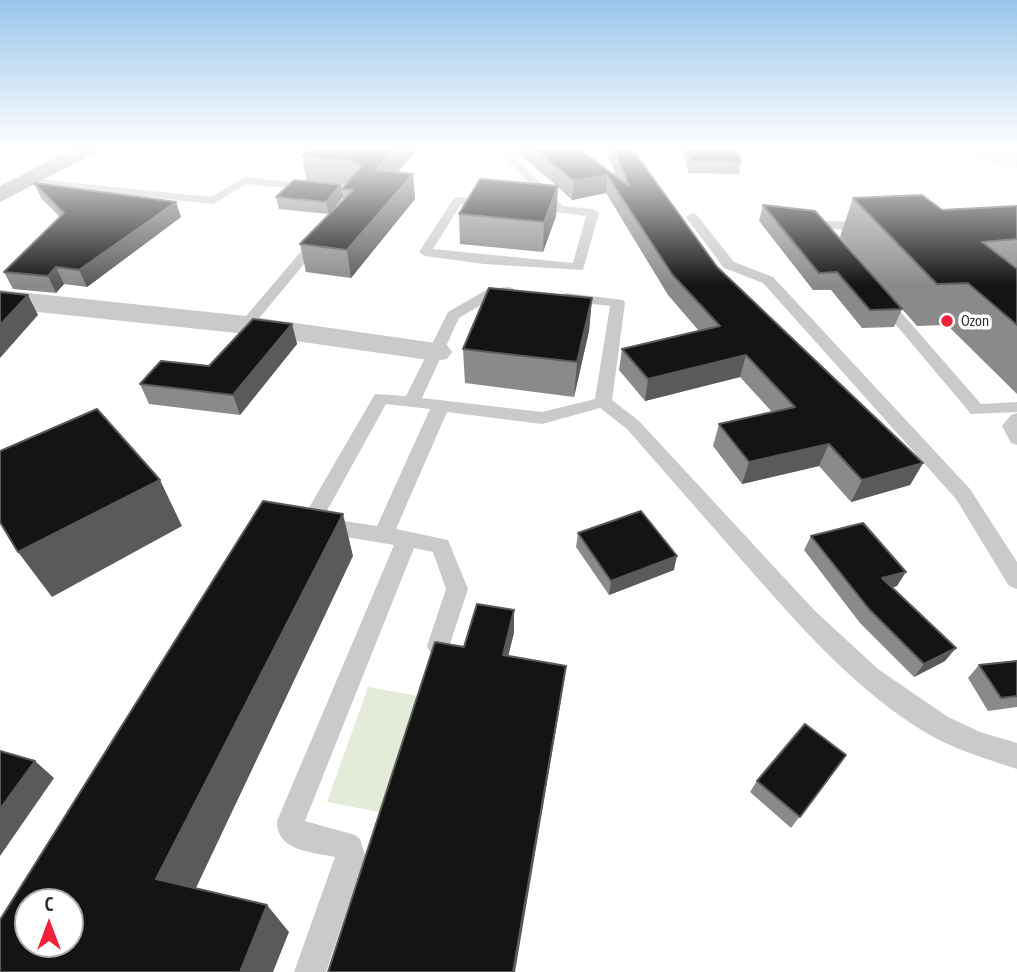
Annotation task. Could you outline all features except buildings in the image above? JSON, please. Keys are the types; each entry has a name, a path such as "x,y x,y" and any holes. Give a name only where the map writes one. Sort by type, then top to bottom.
{"street":[{"path":"0,299 246,325 436,352"}],"lane":[{"path":"151,194 213,201 223,194"},
{"path":"545,194 559,209"},
{"path":"509,205 458,200 425,252 477,259 575,282 620,307 603,402"},
{"path":"534,207 593,213 575,282"},
{"path":"692,216 729,265 768,279 963,494 1017,580"},
{"path":"246,325 331,223"},
{"path":"836,245 819,225 883,226"},
{"path":"477,259 503,291"},
{"path":"412,401 453,315 493,292 537,294 575,282"},
{"path":"871,286 976,410 1017,407"},
{"path":"439,646 456,586 441,546 299,522 377,400 386,397 542,418 603,402"},
{"path":"603,402 633,425 826,639 889,693 900,702 985,749 1017,756"},
{"path":"310,972 350,849 345,845 297,834 291,828 291,821 441,405"},
{"path":"1017,419 1011,426 1017,439"}],"green space":[{"path":"368,687 424,697 390,814 327,802"}],"place":[{"name":"Ozon","path":"947,321"}]}
